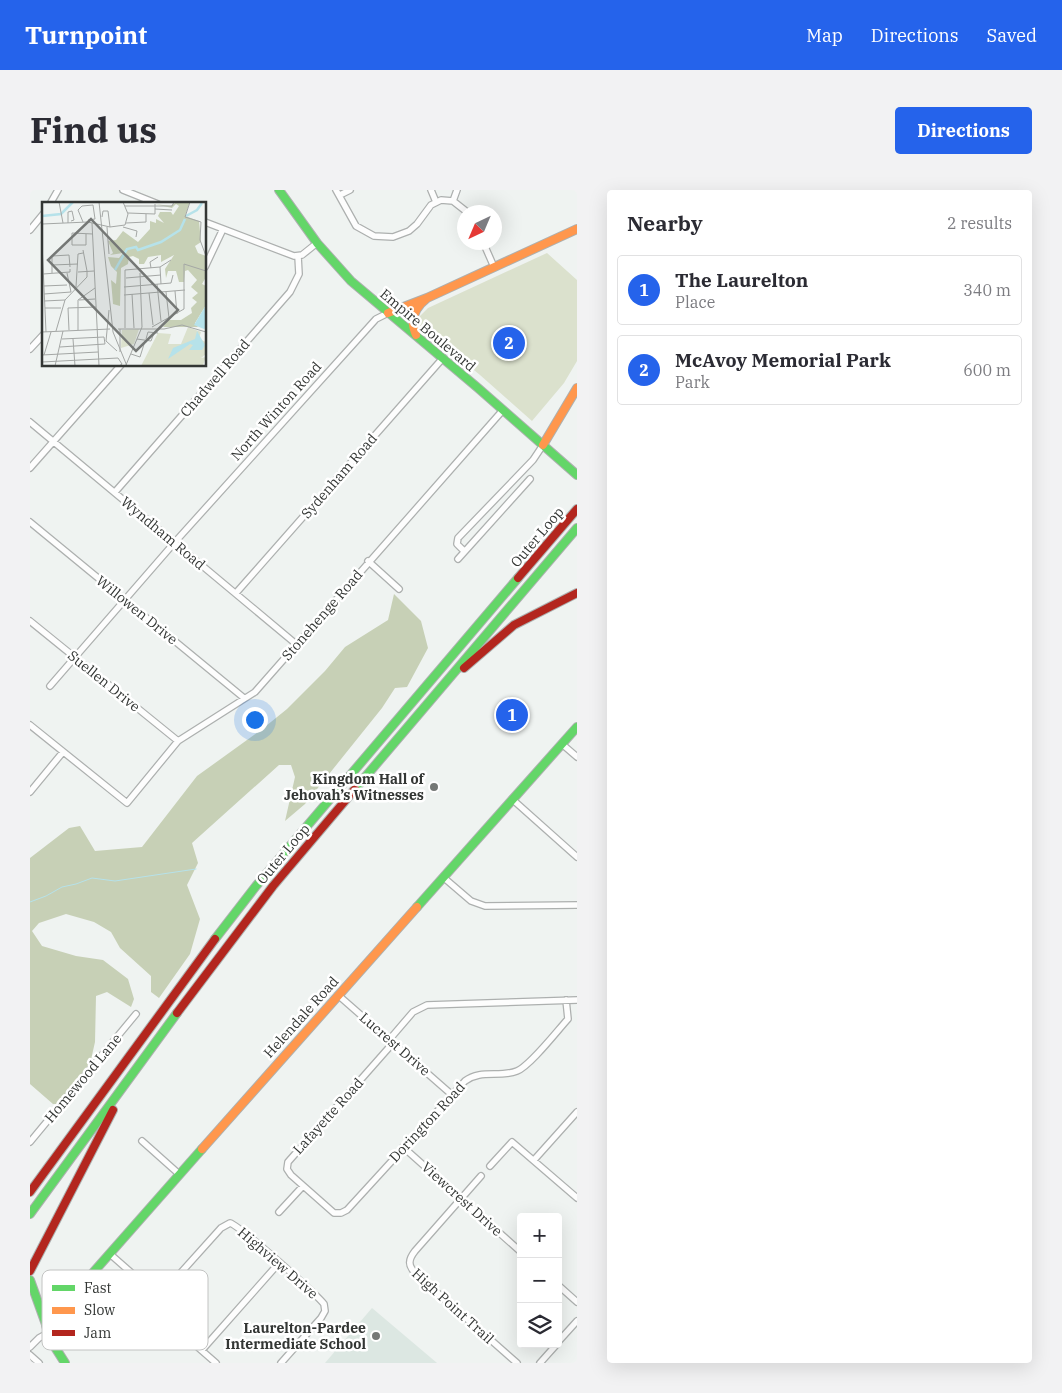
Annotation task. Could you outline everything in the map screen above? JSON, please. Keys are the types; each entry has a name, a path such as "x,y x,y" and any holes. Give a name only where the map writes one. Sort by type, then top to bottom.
{"main road":[{"name":"Empire Boulevard","path":"279,190 316,243 351,281 577,475"},
{"name":"North Winton Road","path":"388,313 427,298 577,229"},
{"path":"419,339 413,330 412,318 416,308 427,298"},
{"path":"543,445 577,388"},
{"name":"Outer Loop","path":"30,1192 211,944 256,886 577,509"},
{"name":"Outer Loop","path":"30,1214 272,886 577,528"},
{"path":"434,696 511,628 539,611 577,593"},
{"name":"Helendale Road","path":"97,1270 338,994 577,727"},
{"path":"30,1271 106,1121 159,1037"},
{"path":"30,1280 42,1313"},
{"path":"56,1350 65,1363"}],"street":[{"path":"51,202 58,190"},
{"path":"123,190 144,201"},
{"path":"350,190 338,193 351,219 356,226 374,236 393,237 402,235 417,224 436,202 441,200 453,201 458,205"},
{"path":"431,190 436,202"},
{"path":"453,201 457,190"},
{"path":"30,230 42,215"},
{"path":"206,222 290,255 298,256 316,243"},
{"path":"206,265 223,229"},
{"path":"487,250 494,267"},
{"name":"Chadwell Road","path":"115,492 290,292 298,274 298,256"},
{"name":"North Winton Road","path":"50,686 175,542 376,319 388,313"},
{"path":"30,349 42,336"},
{"name":"Sydenham Road","path":"236,593 442,358"},
{"path":"30,468 120,366"},
{"name":"Stonehenge Road","path":"63,752 127,803 178,741 255,692 368,561 503,410"},
{"name":"Wyndham Road","path":"30,422 296,644"},
{"path":"464,551 457,544 458,538 535,458 543,445"},
{"path":"458,558 529,480 520,474"},
{"name":"Willowen Drive","path":"30,522 244,698"},
{"path":"368,561 399,588"},
{"name":"Suellen Drive","path":"30,621 178,741"},
{"path":"30,725 63,752 30,792"},
{"path":"562,744 577,757"},
{"path":"512,799 577,857"},
{"path":"442,877 471,901 485,906 577,904"},
{"name":"Lucrest Drive","path":"338,994 452,1094"},
{"name":"Dorington Road","path":"303,1186 332,1211 338,1214 344,1212 464,1081 474,1075 515,1072 525,1066 568,1019 566,1000"},
{"name":"Lafayette Road","path":"303,1186 289,1172 287,1165 290,1159 391,1042 413,1012 427,1005 577,1000"},
{"name":"Homewood Lane","path":"30,1142 136,1014"},
{"path":"534,1160 577,1112"},
{"path":"142,1141 179,1174"},
{"path":"490,1166 512,1142 577,1198"},
{"name":"Viewcrest Drive","path":"403,1147 517,1248"},
{"name":"High Point Trail","path":"481,1176 415,1251 410,1259 410,1266 415,1273 517,1363"},
{"path":"280,1212 303,1186"},
{"name":"Highview Drive","path":"184,1270 221,1228 227,1224 236,1225 322,1302 325,1308 321,1318 281,1363"},
{"path":"110,1254 128,1270"},
{"path":"208,1343 279,1263"},
{"path":"562,1289 577,1302"},
{"path":"562,1338 577,1321"},
{"path":"30,1347 42,1335"},
{"path":"540,1363 553,1348"},
{"path":"202,1350 216,1363"},
{"path":"30,1355 39,1363"}],"shaded area":[{"name":"Laurelton-Pardee Intermediate School","path":"372,1308 437,1363 325,1363"}],"green space":[{"path":"547,253 577,280 577,361 564,383 532,421 419,325 417,319 428,308"},
{"path":"394,594 421,621 428,648 407,687 395,688 382,708 305,804 285,821 295,777 291,765 279,765 192,843 198,863 187,885 200,919 190,954 159,998 151,992 151,976 120,948 111,932 94,922 66,914 39,923 32,931 42,946 76,956 103,960 128,979 134,999 131,1007 107,992 96,996 95,1042 90,1064 57,1104 53,1104 30,1084 30,858 69,828 80,826 95,851 142,847 197,776 287,709 325,671 345,647 388,620"}],"waterway":[{"path":"30,902 62,887 92,878 115,881 196,869"}],"traffic: fast":[{"path":"279,190 317,243 351,281 478,388 577,475"},
{"path":"355,789 577,528"},
{"path":"215,939 256,886 518,578"},
{"path":"417,907 577,727"},
{"path":"30,1214 177,1013"},
{"path":"95,1270 202,1149"},
{"path":"30,1280 42,1313"},
{"path":"57,1350 65,1363"}],"traffic: slow":[{"path":"388,313 427,298 577,229"},
{"path":"416,335 413,324 414,315 427,298"},
{"path":"543,445 577,388"},
{"path":"202,1149 417,907"}],"traffic: jam":[{"path":"518,578 577,509"},
{"path":"464,668 514,625 577,593"},
{"path":"177,1013 273,886 355,789"},
{"path":"30,1192 215,939"},
{"path":"30,1271 113,1110"}],"place":[{"name":"McAvoy Memorial Park","path":"509,343"},
{"name":"The Laurelton","path":"512,715"},
{"name":"Kingdom Hall of Jehovah’s Witnesses","path":"434,787"},
{"name":"Laurelton-Pardee Intermediate School","path":"376,1336"}]}
